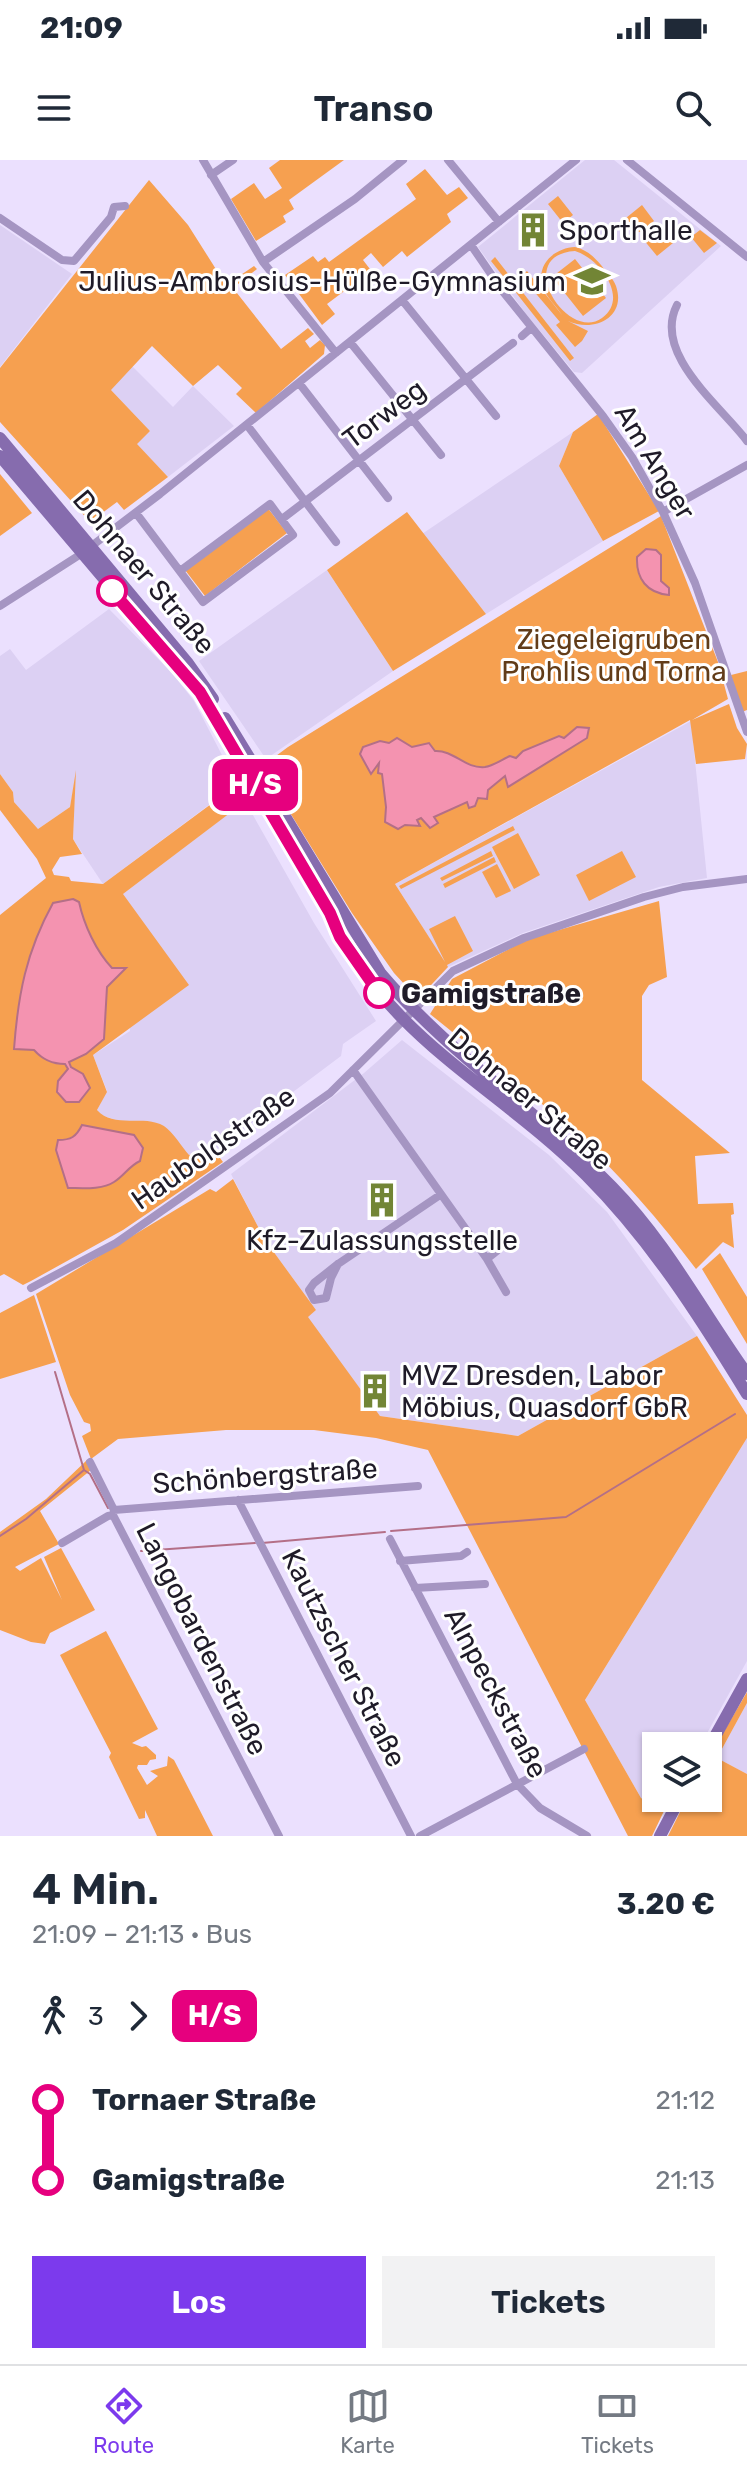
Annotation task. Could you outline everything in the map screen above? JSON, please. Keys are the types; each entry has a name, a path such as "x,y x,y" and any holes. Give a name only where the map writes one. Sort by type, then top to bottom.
{"main road":[{"name":"Dohnaer Straße","path":"0,438 200,692 367,979 403,1021 434,1050 554,1144 610,1199 668,1270 747,1394"},
{"name":"Dohnaer Straße","path":"0,456 205,685 373,963 413,1011 551,1130 615,1190 688,1281 747,1374"},
{"path":"717,1732 747,1679"},
{"path":"660,1836 673,1812"}],"street":[{"path":"203,160 263,262 336,353"},
{"path":"211,175 233,160"},
{"path":"263,262 355,199 403,160"},
{"path":"448,160 499,222"},
{"path":"0,606 136,513 576,160"},
{"path":"627,160 747,257"},
{"path":"0,218 62,260 74,261 111,217 114,207 125,206"},
{"name":"Am Anger","path":"471,245 531,328 603,416 632,457 663,512 695,583 747,732"},
{"path":"402,300 496,416"},
{"path":"677,305 672,315 671,334 675,349 707,397 747,441"},
{"path":"522,336 531,328"},
{"path":"350,342 441,455"},
{"name":"Torweg","path":"282,519 513,343"},
{"path":"299,383 388,498"},
{"path":"247,425 336,542"},
{"path":"663,512 747,465"},
{"path":"136,513 203,602 293,535 270,504 180,571"},
{"path":"403,1021 453,971 524,938 644,897 683,887 747,879"},
{"name":"Hauboldstraße","path":"31,1288 116,1243 288,1124 330,1093 403,1021"},
{"path":"353,1070 487,1259 506,1292"},
{"path":"338,1264 326,1298 314,1300 309,1290 314,1283 338,1264 440,1195"},
{"path":"470,1238 479,1241 488,1238 496,1242 497,1251 487,1259"},
{"name":"Langobardenstraße","path":"90,1462 279,1836"},
{"name":"Schönbergstraße","path":"62,1543 114,1512 418,1486"},
{"name":"Kautzscher Straße","path":"238,1500 411,1836"},
{"name":"Alnpeckstraße","path":"390,1539 517,1784 540,1808 587,1836"},
{"path":"400,1561 461,1556 467,1552"},
{"name":"Alnpeckstraße","path":"415,1588 485,1584"},
{"path":"420,1836 584,1749"}],"shaded area":[{"name":"Julius-Ambrosius-Hülße-Gymnasium","path":"585,160 614,160 721,246 582,373 574,372 526,314 478,247"},
{"path":"0,225 72,274 0,367"},
{"path":"132,366 173,407 193,386 234,426 168,477 136,444 150,431 110,389"},
{"path":"573,432 559,466 603,541 486,614 422,534"},
{"path":"646,549 656,550 661,555 661,581 669,588 669,595 649,588 638,572 637,557"},
{"path":"327,570 393,671 266,759 199,661"},
{"path":"109,609 173,674 194,701 237,784 103,884 73,839 75,780 70,807 38,829 14,802 13,792 0,774 0,656 10,649 26,670"},
{"path":"691,721 707,878 659,887 523,933 448,967 395,884"},
{"path":"577,727 589,728 587,738 508,787 505,776 488,790 487,799 478,798 475,806 469,808 467,802 434,817 438,823 430,828 421,818 417,820 420,826 405,825 398,829 385,822 386,807 382,774 378,773 379,763 371,774 360,754 363,747 380,741 389,743 397,738 412,747 429,743 435,751 485,767 510,756 516,758 523,751 559,736 564,738"},
{"path":"245,801 314,923 376,1021 343,1044 341,1056 217,1149 189,1156 164,1126 119,1121 101,1115 97,1110 107,1091 93,1055 130,1031 123,894"},
{"path":"73,899 79,902 91,937 106,961 112,968 126,968 107,987 104,1039 86,1054 69,1062 71,1067 83,1074 90,1088 79,1102 66,1102 57,1092 58,1081 68,1069 65,1064 48,1061 34,1050 14,1049 21,992 36,939 53,903"},
{"path":"402,1040 549,1155 607,1212 697,1336 518,1436 380,1416 307,1317 316,1310 265,1240 231,1174 364,1073"},
{"path":"82,1125 134,1135 143,1148 140,1161 109,1185 68,1188 56,1150 58,1140 73,1137"},
{"path":"747,1438 747,1661 708,1732 642,1732 642,1799 585,1700"},
{"path":"747,1703 747,1774 722,1761 722,1749"}],"green space":[{"path":"280,160 344,160 289,200 294,209 283,216 286,222 256,241 231,199 254,183 265,199 282,188 269,168"},
{"path":"425,169 447,195 459,187 468,198 447,214 451,222 407,257 402,251 383,267 371,253 363,260 373,273 354,289 351,286 327,304 335,314 322,325 285,275 313,256 318,262 325,257 329,262 416,199 406,184"},
{"path":"149,180 188,225 226,285 254,266 257,269 233,288 281,349 308,328 314,334 305,341 310,348 320,340 325,345 324,354 256,413 236,394 242,388 218,365 193,386 152,346 111,390 150,431 137,444 168,477 124,510 117,502 90,522 0,422 0,368"},
{"path":"558,196 573,215 563,223 548,204"},
{"path":"642,205 654,221 640,232 626,218"},
{"path":"657,224 673,243 657,256 643,235"},
{"path":"700,230 717,243 704,253 691,237"},
{"path":"567,248 579,248 595,259 613,280 618,297 617,307 606,320 588,325 568,321 588,331 575,347 556,325 560,322 521,276 527,271 562,315 547,295 541,280 548,259","holes":["575,251 584,255 608,280 613,300 610,310 602,318 588,322 574,319 561,309 547,281 548,267 557,256"]},
{"path":"495,257 574,358 570,361 491,261"},
{"path":"575,259 606,298 583,316 552,277"},
{"path":"598,414 659,511 603,541 559,466 573,432"},
{"path":"0,474 32,513 0,536"},
{"path":"267,507 287,533 205,596 185,570"},
{"path":"407,512 486,614 393,671 327,570"},
{"name":"Ziegeleigruben Prohlis und Torna","path":"661,516 718,662 728,699 692,720 729,704 737,728 747,744 745,759 696,764 690,720 395,884 445,962 429,929 455,916 473,951 447,965 418,999 394,973 352,913 271,782 123,894 189,985 93,1055 107,1092 97,1110 104,1116 164,1126 189,1155 214,1150 223,1162 123,1230 31,1281 23,1285 4,1274 0,1276 0,915 46,878 37,859 0,810 0,774 13,792 14,802 38,829 70,807 76,770 73,839 82,854 60,857 52,870 54,875 69,877 71,881 103,884 288,747"},
{"path":"747,671 747,710 742,712 731,675"},
{"path":"513,826 515,830 401,889 399,886"},
{"path":"518,833 540,875 514,889 492,847"},
{"path":"491,851 493,856 442,881 440,878"},
{"path":"622,851 636,877 589,901 576,875"},
{"path":"494,857 496,862 445,888 443,884"},
{"path":"497,864 511,891 496,898 482,872"},
{"path":"659,901 667,977 649,985 642,996 642,1080 730,1153 695,1156 698,1204 733,1203 734,1214 731,1215 734,1248 723,1242 696,1269 640,1199 593,1151 542,1104 430,1014 452,979 528,939"},
{"path":"233,1179 265,1240 316,1310 308,1317 380,1416 518,1436 697,1336 747,1415 747,1438 585,1700 642,1799 642,1812 664,1812 652,1836 628,1836 428,1450 376,1438 314,1430 226,1430 118,1439 91,1459 82,1436 91,1431 90,1424 84,1422 70,1395 36,1294 210,1189 216,1192"},
{"path":"720,1253 747,1297 747,1344 702,1269"},
{"path":"34,1295 56,1362 0,1379 0,1313"},
{"path":"87,1460 91,1470 40,1511 59,1544 15,1567 20,1571 41,1558 62,1600 44,1557 61,1548 95,1610 50,1633 45,1644 0,1630 0,1532 46,1499"},
{"path":"106,1631 158,1729 132,1743 146,1746 156,1755 156,1759 137,1768 147,1785 158,1776 150,1771 167,1766 168,1756 174,1760 213,1836 157,1836 145,1810 145,1818 139,1819 109,1757 111,1753 60,1655"},
{"path":"747,1692 747,1703 722,1749 722,1735"},
{"path":"722,1761 747,1774 747,1836 668,1836 680,1812 722,1812"}],"waterway":[{"path":"55,1372 84,1470"},
{"path":"391,1531 566,1517 735,1414"},
{"path":"0,1536 26,1519 84,1470 90,1474 108,1508"},
{"path":"262,1543 385,1532"},
{"path":"141,1551 255,1543"}],"bus line":[{"name":"H/S","path":"112,591 200,692 330,913 340,937 379,993"}],"place":[{"name":"Sporthalle","path":"533,230"},
{"name":"Julius-Ambrosius-Hülße-Gymnasium","path":"592,281"},
{"name":"Gamigstraße","path":"379,993"},
{"name":"Kfz-Zulassungsstelle","path":"382,1200"},
{"name":"MVZ Dresden, Labor Möbius, Quasdorf GbR","path":"375,1391"}]}
